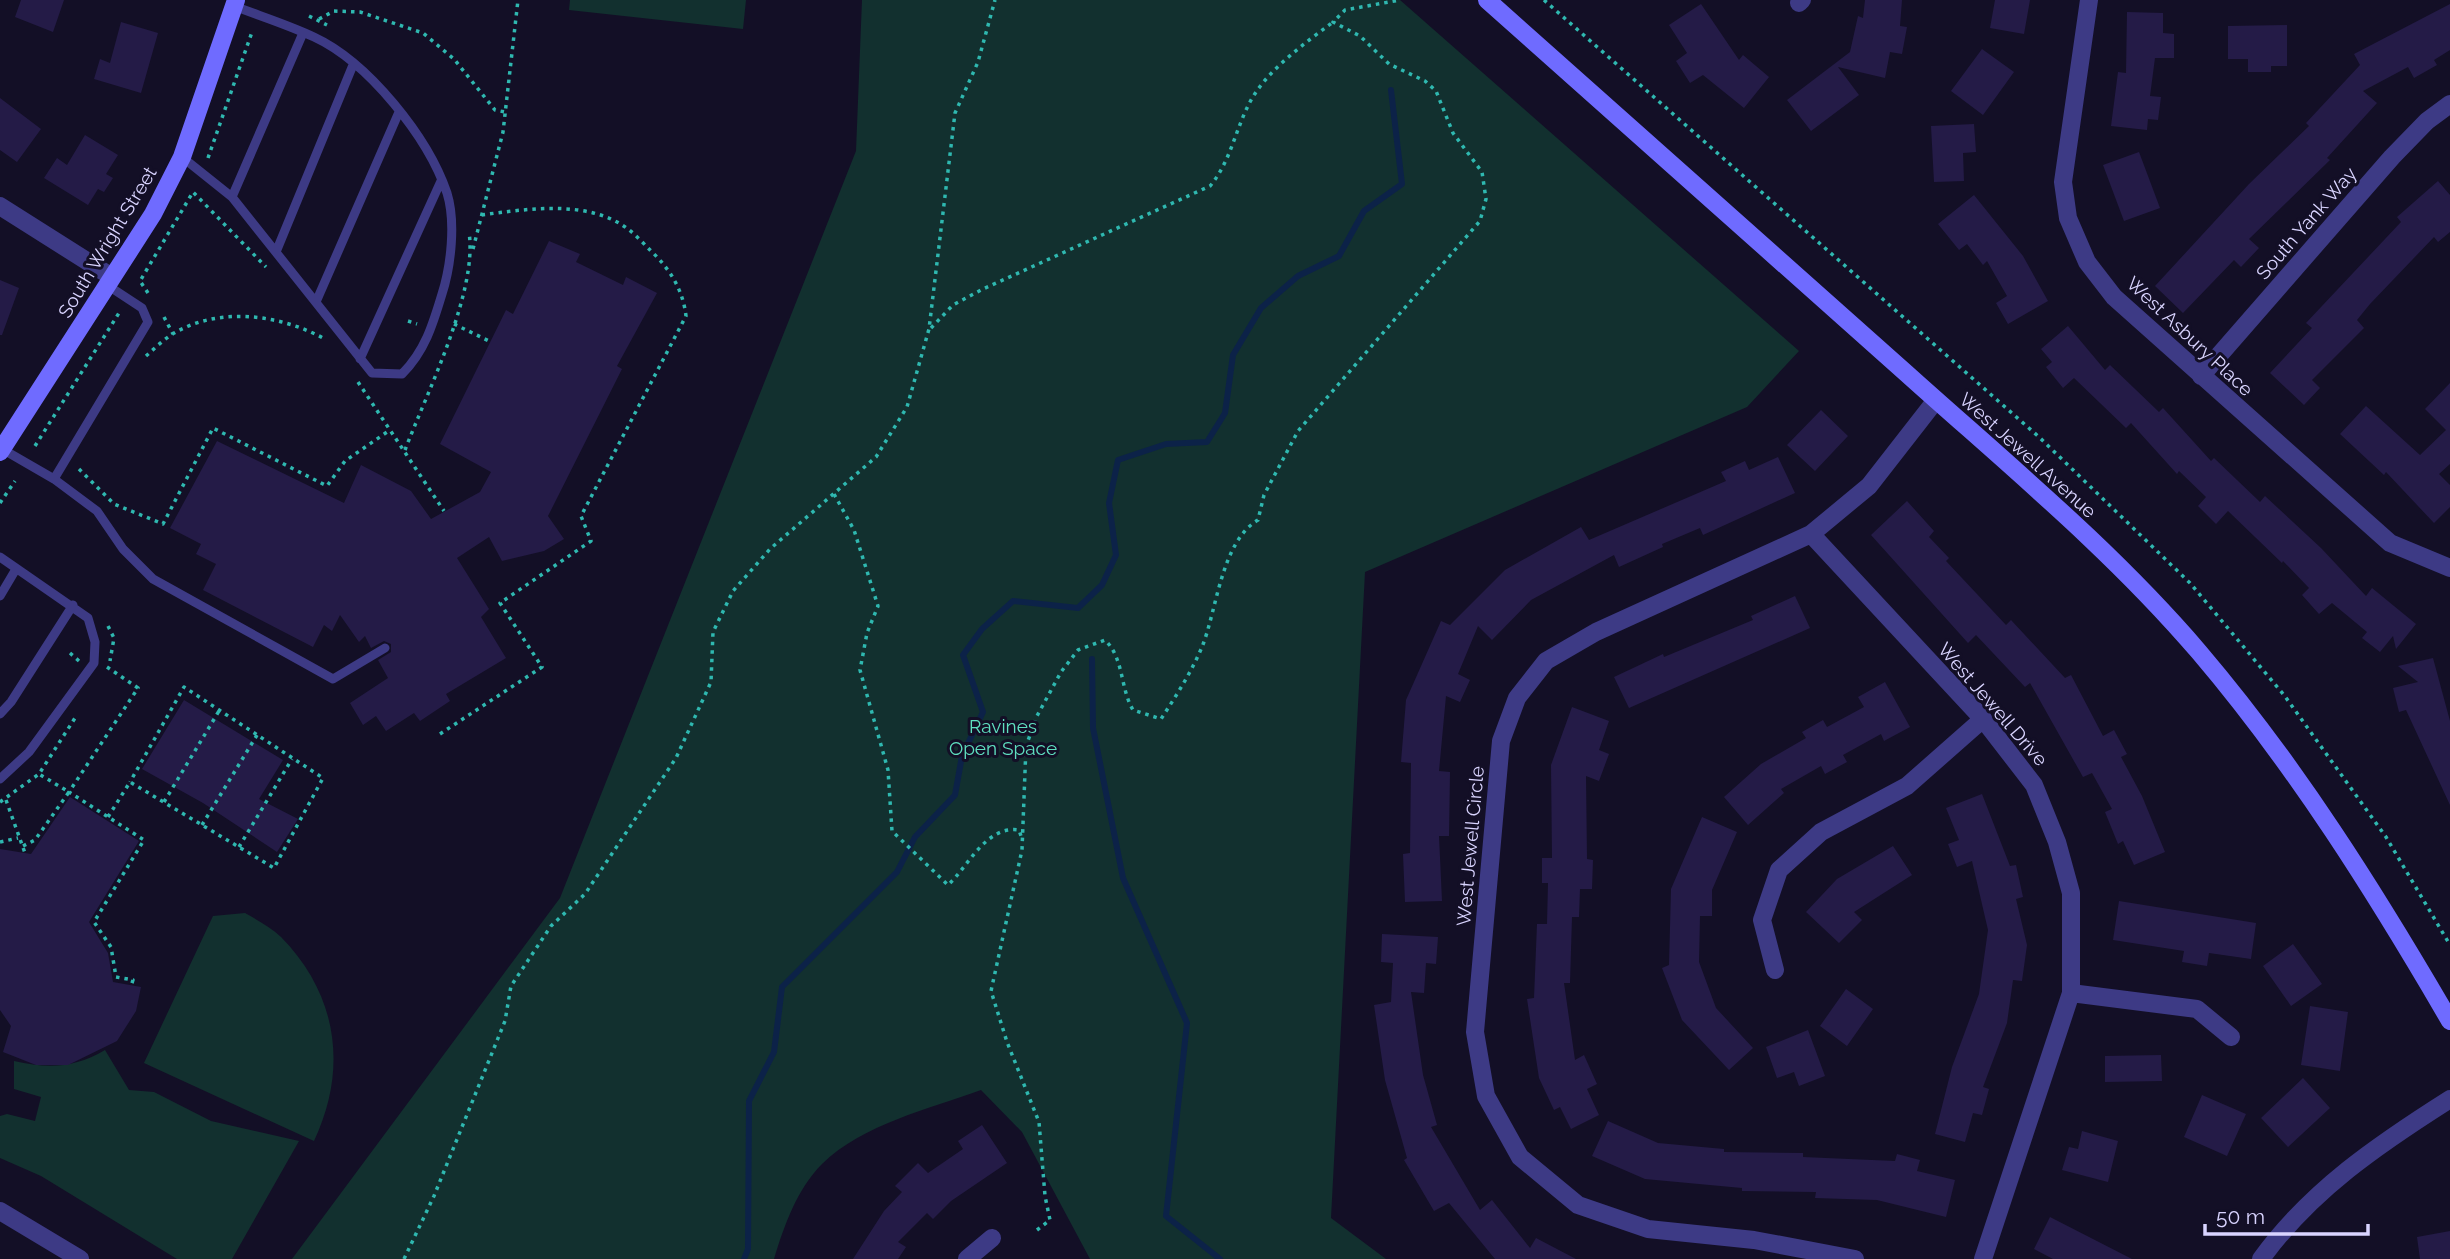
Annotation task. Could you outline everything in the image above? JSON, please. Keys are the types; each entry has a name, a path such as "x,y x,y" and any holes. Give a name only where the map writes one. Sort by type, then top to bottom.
{"main road":[{"name":"West Jewell Avenue","path":"1487,0 2118,565 2198,651 2274,746 2345,846 2450,1021"},
{"name":"South Wright Street","path":"1,451 153,214 182,157 235,3"}],"street":[{"name":"West Asbury Place","path":"2090,0 2063,182 2068,218 2087,262 2114,297 2390,543 2450,568"},
{"name":"South Yank Way","path":"2201,376 2392,157 2427,121 2450,104"},
{"path":"0,206 110,281"},
{"name":"West Jewell Circle","path":"1854,1259 1754,1240 1648,1229 1578,1205 1520,1157 1486,1096 1475,1032 1501,741 1517,698 1546,661 1596,632 1811,534 1869,486 1936,400"},
{"name":"West Jewell Drive","path":"1811,534 1983,719 2034,785 2057,842 2071,893 2071,993 1983,1259"},
{"path":"1775,970 1762,920 1779,870 1821,832 1907,786 1983,719"},
{"path":"2071,993 2197,1009 2231,1037"},
{"path":"2261,1259 2295,1217 2339,1175 2389,1137 2450,1099"},
{"path":"0,1211 80,1259"},
{"path":"967,1259 992,1238"}],"lane":[{"path":"182,157 232,197 372,373 402,374 417,359 430,331 447,279 451,232 447,195 424,145 375,81 316,37 235,3"},
{"path":"232,197 303,33"},
{"path":"276,252 353,65"},
{"path":"316,302 399,112"},
{"path":"360,359 441,181"},
{"path":"54,479 148,322 142,308 110,281"},
{"path":"1,451 54,479 97,511 123,549 153,579 333,679 385,648"},
{"path":"0,557 73,605 88,618 93,632 94,663 29,752 0,779"},
{"path":"0,596 16,569"},
{"path":"0,713 11,702 73,605"}],"path":[{"path":"405,450 454,324 472,253 505,111 518,0"},
{"path":"404,1259 434,1196 505,1021 511,986 551,926 585,894 676,758 711,682 713,632 733,592 770,549 876,457 907,407 929,329 955,113 978,62 995,0"},
{"path":"929,329 953,305 983,289 1210,186 1223,170 1251,100 1306,43 1345,10 1400,0"},
{"path":"1544,0 2039,437 2190,583 2292,706 2386,837 2450,945"},
{"path":"319,19 334,11 360,12 423,33 454,59 495,110 505,111"},
{"path":"306,15 319,19 335,32"},
{"path":"1037,1230 1050,1220 1045,1196 1039,1122 1007,1042 991,991 999,949 1014,898 1023,842 1026,746 1037,716 1061,672 1078,650 1105,640 1115,649 1128,701 1133,710 1161,719 1202,646 1236,541 1258,520 1264,495 1298,431 1480,221 1486,199 1482,173 1453,133 1436,91 1425,81 1389,64 1360,36 1334,22"},
{"path":"206,163 252,32"},
{"path":"140,281 193,192 267,268"},
{"path":"440,734 542,667 500,603 591,541 581,516 686,316 684,295 662,261 627,228 583,211 530,209 481,215"},
{"path":"467,220 472,253"},
{"path":"35,446 119,313"},
{"path":"144,359 173,334 211,320 246,316 280,320 329,341 322,332"},
{"path":"408,321 417,324"},
{"path":"454,324 491,342"},
{"path":"352,374 444,512"},
{"path":"65,460 114,503 163,524 212,428 327,486 345,461 390,430"},
{"path":"77,468 84,457"},
{"path":"0,503 15,481"},
{"path":"834,494 854,530 878,606 867,633 860,670 888,770 892,831 948,885 992,838 1010,829 1019,830 1023,842"},
{"path":"101,678 113,655 114,638 104,619"},
{"path":"23,846 35,840 138,688 107,667 79,661 69,653"},
{"path":"108,817 184,687 323,778 274,868 130,782"},
{"path":"0,802 39,774 80,710"},
{"path":"164,802 219,710"},
{"path":"202,825 257,735"},
{"path":"239,847 292,758"},
{"path":"39,774 144,840 94,922 111,947 116,977 133,980 131,986"},
{"path":"0,789 25,853"},
{"path":"0,842 19,838"}],"green space":[{"path":"570,0 746,0 743,29 569,10"},
{"name":"Ravines Open Space","path":"862,0 1400,0 1799,351 1747,407 1365,572 1331,1218 1386,1259 1090,1259 1022,1132 981,1090 897,1119 838,1150 813,1174 798,1196 774,1259 292,1259 560,898 856,151"},
{"path":"245,913 277,933 300,959 315,983 325,1008 332,1034 334,1060 325,1114 314,1141 144,1063 213,916"},
{"path":"105,1050 129,1090 154,1092 211,1121 299,1141 232,1259 177,1259 41,1176 0,1158 0,1116 7,1114 35,1121 41,1097 14,1089 14,1061 50,1066 72,1064"}],"building":[{"path":"21,0 64,0 53,32 15,17"},
{"path":"1865,0 1902,0 1900,26 1907,27 1902,54 1890,52 1885,78 1838,67 1859,95 1811,131 1787,100 1850,52 1858,16 1863,18"},
{"path":"1995,0 2030,0 2024,34 1990,28"},
{"path":"1701,4 1739,60 1743,55 1769,77 1744,108 1703,75 1690,83 1676,61 1687,53 1669,25"},
{"path":"2450,4 2450,50 2434,60 2437,65 2414,78 2408,67 2363,91 2377,103 2327,158 2330,160 2249,239 2259,248 2241,267 2234,260 2183,313 2155,286 2249,184 2309,126 2306,123 2360,65 2354,54"},
{"path":"2127,12 2163,13 2163,33 2174,34 2174,58 2155,58 2150,96 2161,97 2158,120 2148,119 2147,130 2111,126 2118,72 2126,73"},
{"path":"121,22 158,33 141,93 94,79 100,59 110,63"},
{"path":"2287,25 2287,66 2271,66 2271,72 2248,72 2248,59 2228,59 2228,26"},
{"path":"1982,49 2014,72 1983,115 1951,91"},
{"path":"0,98 41,129 17,162 0,150"},
{"path":"1974,124 1976,152 1963,153 1964,181 1934,182 1931,126"},
{"path":"85,135 118,155 106,174 113,178 104,192 98,189 88,205 44,178 57,158 67,165"},
{"path":"2139,152 2160,208 2124,221 2103,165"},
{"path":"2438,181 2450,195 2450,232 2438,242 2434,237 2370,304 2357,320 2364,328 2312,380 2320,388 2304,405 2270,373 2312,328 2306,323 2401,222 2397,217"},
{"path":"1974,195 2023,256 2048,301 2008,324 1996,303 2007,296 1987,261 1983,265 1967,244 1959,250 1938,224"},
{"path":"549,241 580,254 576,262 623,285 626,277 657,293 617,366 622,369 548,516 564,539 544,551 502,561 489,537 457,558 489,609 481,617 506,658 446,694 450,701 420,721 414,713 386,731 376,716 363,725 350,703 388,678 378,660 391,652 391,644 384,641 371,648 365,636 359,642 340,615 332,631 324,625 313,647 203,590 216,564 196,554 201,544 170,528 217,441 344,503 361,465 411,491 431,519 480,492 491,472 440,444 506,310 513,314"},
{"path":"0,280 19,288 2,335 0,335"},
{"path":"2068,326 2105,370 2110,365 2159,412 2163,408 2211,461 2214,458 2260,502 2265,496 2321,548 2366,596 2372,588 2416,624 2396,649 2393,636 2380,652 2362,638 2367,632 2332,603 2319,614 2302,595 2309,588 2283,561 2282,563 2228,511 2216,524 2198,506 2206,497 2179,471 2177,474 2131,423 2126,428 2074,378 2063,388 2046,367 2052,362 2041,349"},
{"path":"2450,383 2450,464 2439,474 2450,485 2450,507 2434,523 2386,472 2384,475 2340,434 2366,406 2420,455 2446,430 2425,409"},
{"path":"1821,410 1848,436 1815,471 1787,445"},
{"path":"1778,457 1795,493 1703,535 1700,528 1619,567 1614,555 1531,600 1492,640 1478,626 1458,674 1470,680 1460,702 1446,696 1439,771 1450,772 1449,836 1439,836 1442,901 1405,902 1403,854 1410,853 1411,763 1401,762 1406,700 1441,621 1450,625 1505,570 1581,527 1589,540 1726,481 1721,472 1745,461 1749,470"},
{"path":"1907,501 1934,531 1929,537 1949,558 1946,561 2006,625 2011,620 2065,678 2071,675 2103,736 2114,730 2127,754 2121,757 2142,796 2165,852 2134,865 2123,841 2118,844 2105,812 2112,809 2092,773 2083,777 2030,683 2025,687 1976,635 1968,643 1871,535"},
{"path":"1795,596 1810,628 1629,708 1614,677 1663,654 1664,657 1753,620 1751,616"},
{"path":"2433,658 2450,721 2450,805 2406,710 2399,712 2393,688 2418,682 2398,666"},
{"path":"1885,682 1910,727 1884,741 1881,734 1843,755 1847,762 1825,774 1821,766 1781,789 1784,793 1748,825 1724,797 1761,764 1806,738 1802,732 1823,720 1827,727 1864,707 1858,697"},
{"path":"184,700 283,760 259,799 298,819 277,852 203,803 142,769"},
{"path":"1572,707 1609,721 1599,750 1609,754 1599,781 1586,776 1587,859 1593,860 1592,889 1580,889 1579,917 1572,917 1570,983 1564,983 1575,1060 1584,1055 1597,1084 1587,1089 1599,1115 1571,1129 1560,1107 1554,1110 1539,1078 1527,999 1534,998 1537,924 1547,924 1548,883 1542,883 1542,858 1552,858 1551,765"},
{"path":"1982,794 2010,866 2016,865 2023,897 2016,899 2027,945 2022,981 2013,980 2007,1023 1983,1087 1989,1089 1982,1115 1973,1113 1965,1142 1935,1134 1952,1067 1979,994 1988,930 1972,861 1957,867 1948,844 1959,840 1946,808"},
{"path":"70,797 139,841 89,922 108,953 113,982 141,987 136,1011 117,1041 68,1065 36,1065 3,1052 11,1026 0,1010 0,849 31,854"},
{"path":"1702,817 1737,832 1712,890 1712,916 1700,916 1699,962 1716,1008 1753,1048 1729,1070 1682,1020 1662,968 1669,965 1671,889"},
{"path":"1893,846 1912,875 1854,912 1862,920 1839,943 1806,912 1837,879"},
{"path":"2119,901 2256,923 2251,959 2209,953 2207,966 2182,962 2184,951 2113,940"},
{"path":"1382,934 1438,937 1436,964 1426,963 1424,993 1411,992 1423,1075 1437,1125 1431,1127 1480,1210 1492,1200 1530,1248 1536,1238 1576,1259 1495,1259 1449,1203 1434,1211 1404,1160 1407,1158 1385,1080 1374,1005 1391,1002 1393,963 1381,962"},
{"path":"2293,944 2322,984 2291,1006 2263,966"},
{"path":"1846,989 1873,1009 1847,1046 1820,1026"},
{"path":"2310,1006 2348,1012 2340,1071 2301,1065"},
{"path":"1808,1030 1825,1076 1799,1086 1794,1072 1777,1078 1766,1047"},
{"path":"2161,1055 2162,1081 2105,1082 2105,1056"},
{"path":"2303,1078 2330,1108 2288,1147 2261,1118"},
{"path":"2202,1095 2246,1114 2227,1156 2184,1137"},
{"path":"1608,1121 1658,1143 1724,1149 1724,1152 1803,1153 1803,1157 1895,1161 1897,1154 1920,1160 1917,1171 1955,1180 1946,1217 1877,1200 1815,1198 1816,1192 1742,1191 1742,1188 1645,1179 1592,1156"},
{"path":"982,1125 1007,1163 951,1201 933,1219 927,1213 898,1242 906,1247 898,1259 853,1259 884,1211 902,1192 895,1186 918,1163 928,1173 963,1149 958,1141"},
{"path":"2082,1131 2118,1141 2108,1182 2062,1170 2069,1147 2078,1149"},
{"path":"2050,1217 2132,1259 2053,1259 2034,1249"},
{"path":"2450,1231 2450,1259 2420,1259 2417,1237"}],"waterway":[{"path":"744,1259 748,1249 749,1101 774,1052 782,987 897,872 915,837 955,795 962,756 983,712 963,655 982,629 1013,601 1078,608 1102,585 1116,555 1109,503 1118,460 1166,444 1207,442 1225,413 1233,355 1261,308 1298,276 1339,256 1364,211 1402,184 1391,90"},
{"path":"1092,659 1093,728 1123,878 1187,1023 1166,1216 1220,1259"}]}
